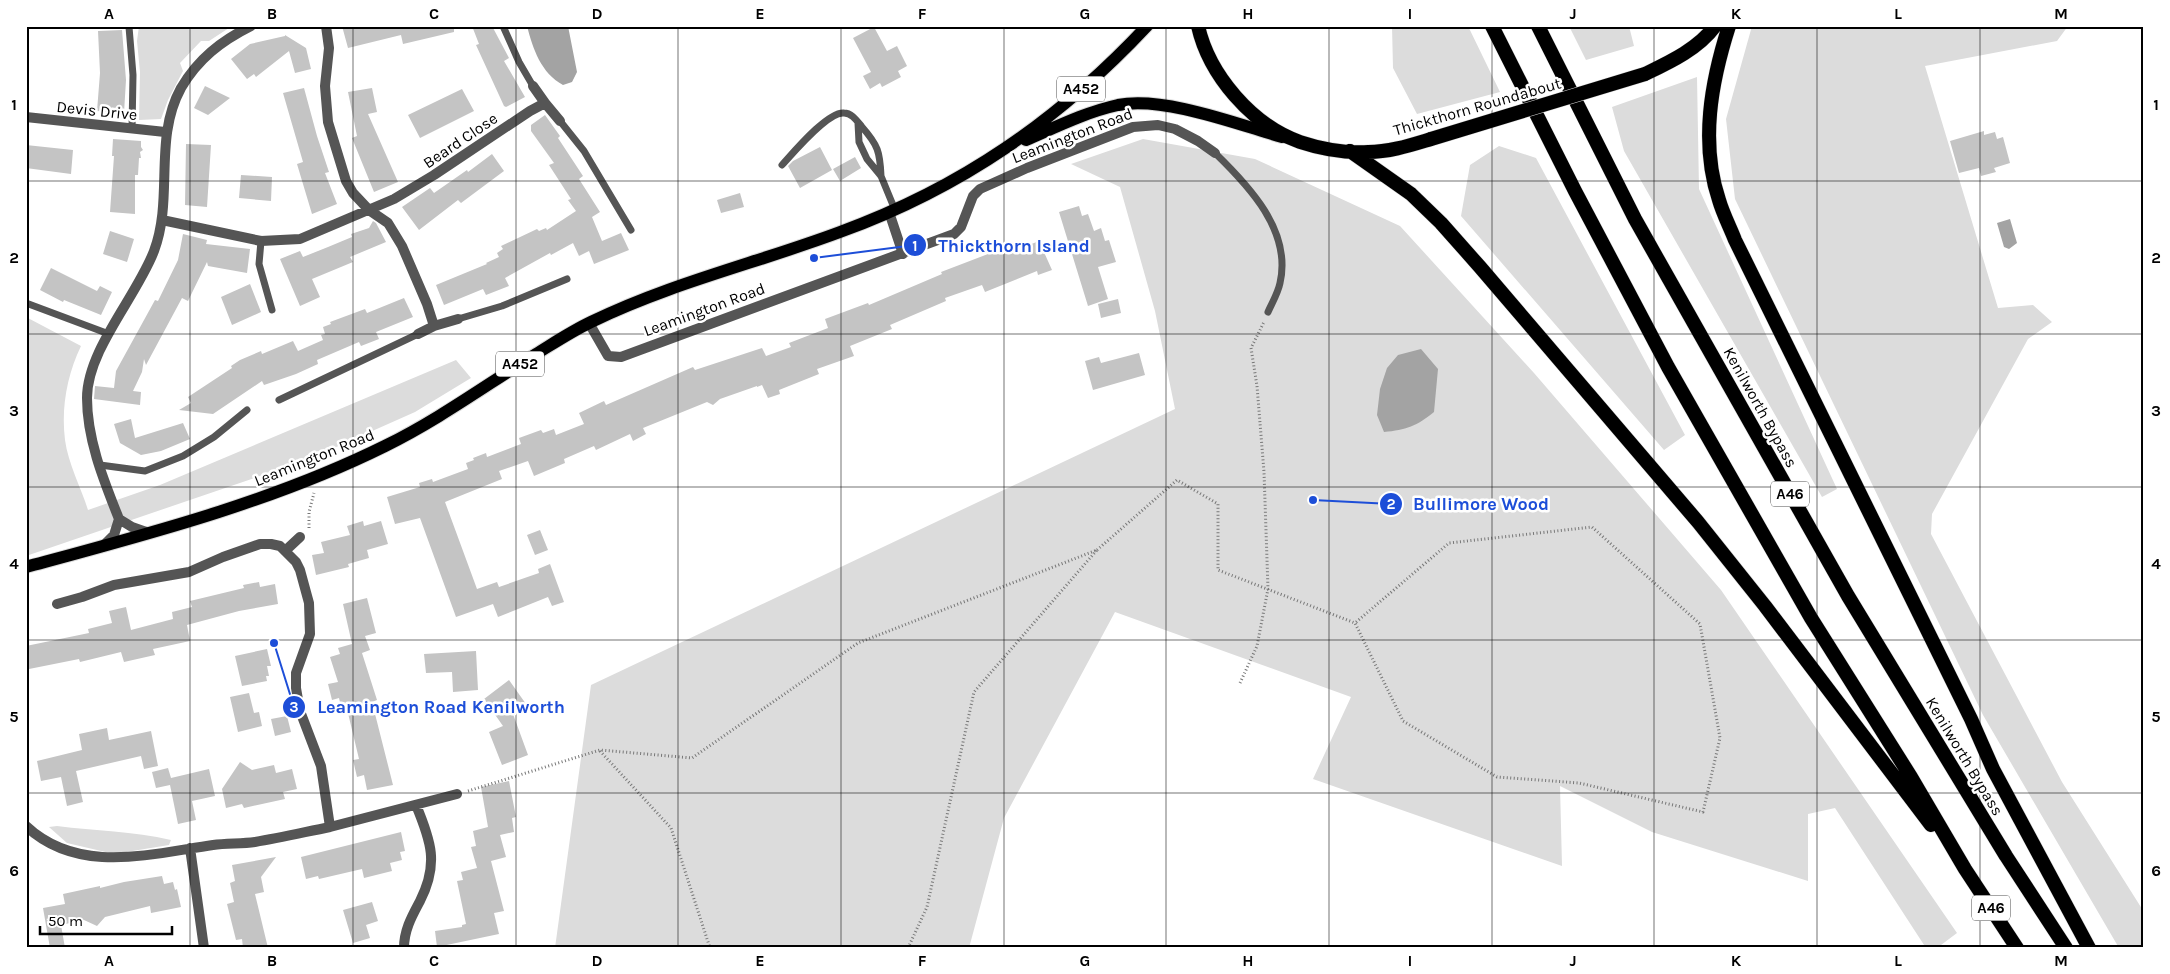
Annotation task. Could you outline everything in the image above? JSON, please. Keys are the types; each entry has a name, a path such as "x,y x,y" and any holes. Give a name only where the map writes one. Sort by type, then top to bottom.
{"highway":[{"name":"Thickthorn Roundabout","path":"1198,26 1212,62 1239,100 1261,119 1300,142 1350,151 1368,152 1390,150 1431,140 1645,74 1671,62 1696,45 1715,26"},
{"name":"A46","path":"1492,26 1575,191 1668,367 1811,618 1911,777 1965,869 2017,948"},
{"name":"Kenilworth Bypass","path":"1538,26 1635,219 1848,596 2000,848 2066,948"},
{"path":"1729,26 1715,74 1709,119 1713,173 1719,200 1735,240 1971,719 1993,769 2088,948"},
{"path":"1350,151 1411,194 1441,223 1480,267 1698,522 1765,606 1854,726 1965,869"}],"main road":[{"name":"Leamington Road","path":"26,567 194,520 319,475 416,430 589,323 674,287 842,232 892,211 955,180 1010,147 1071,98 1147,26"},
{"name":"Leamington Road","path":"1010,147 1091,113 1120,105 1150,103 1173,107 1300,142"}],"street":[{"path":"102,547 114,535 119,519 100,465 90,426 87,398 91,372 109,334 154,251 162,220 165,132 180,89 200,60 230,36 251,26"},
{"path":"326,26 328,48 325,86 328,122 346,181 353,193 369,210 388,223 402,246 428,304 434,326"},
{"path":"533,86 560,121"},
{"name":"Beard Close","path":"162,220 261,241 300,239 394,199 434,175 530,110 545,103"},
{"name":"Devis Drive","path":"26,117 165,132"},
{"name":"Leamington Road","path":"589,323 604,352 608,356 621,357 904,254 958,231 973,196 980,189 1133,127 1158,124 1175,129 1198,141 1215,153"},
{"path":"892,211 904,254"},
{"path":"418,334 434,326 458,319"},
{"path":"119,519 132,527 149,533"},
{"path":"285,551 300,537"},
{"path":"56,604 82,598 114,585 189,572 260,544 280,546 296,562 309,603 311,626 306,649 296,673 296,688 300,711 321,766 330,827"},
{"path":"26,826 57,847 82,855 111,859 128,858 190,848 254,842 330,827 457,794"},
{"path":"404,948 406,928 426,889 432,859 428,835 416,805"},
{"path":"190,848 204,948"}],"lane":[{"path":"503,26 519,62 533,86"},
{"path":"129,27 133,75 132,129"},
{"path":"782,165 799,146 834,114 843,112 851,115 873,139 880,150 881,176 892,211"},
{"path":"560,121 584,151 631,230"},
{"path":"858,122 859,142 867,159 881,176"},
{"name":"Leamington Road","path":"1215,153 1256,196 1276,235 1281,265 1280,283 1268,312"},
{"path":"261,241 259,264 272,310"},
{"path":"458,319 502,306 566,278"},
{"path":"26,303 109,334"},
{"path":"279,400 418,334"},
{"path":"100,465 145,471 182,456 214,437 247,410"}],"path":[{"path":"1240,682 1257,646 1268,589 1264,472 1257,386 1251,348 1268,312"},
{"path":"308,529 309,512 319,475"},
{"path":"908,948 927,906 974,692 1097,550 1177,480 1218,504 1218,570 1355,623 1403,721 1497,777 1579,783 1703,812 1720,738 1700,624 1592,527 1449,543 1355,623"},
{"path":"457,794 600,750 692,758 858,643 1097,550"},
{"path":"600,750 671,828 710,948"}],"shaded area":[{"path":"139,26 232,26 209,41 201,41 180,63 183,71 168,100 161,119 139,120 140,72 137,41"},
{"path":"527,26 568,26 577,72 572,82 563,85 549,74 535,52"},
{"path":"1392,26 1468,26 1500,92 1417,114 1393,68"},
{"path":"1569,26 1629,26 1634,46 1586,60"},
{"path":"1752,26 2068,26 2057,41 1925,66 1998,308 2033,305 2052,322 2028,339 1932,514 1931,534 2062,782 2144,912 2144,948 2119,948 1983,715 1735,199 1726,119"},
{"path":"1697,77 1699,189 1837,489 1822,497 1624,151 1612,107"},
{"path":"1143,139 1255,159 1400,226 1534,373 1721,590 1957,933 1937,948 1926,948 1835,808 1808,814 1808,881 1652,832 1560,786 1562,866 1313,779 1351,697 1115,612 1004,818 969,948 555,948 591,685 1175,409 1155,311 1120,187 1071,164"},
{"path":"1499,146 1536,158 1685,435 1664,450 1461,216 1470,165"},
{"path":"2010,219 2017,243 2009,249 2004,247 1997,223"},
{"path":"26,317 81,346 72,368 66,392 64,428 69,458 88,510 160,485 456,360 471,378 415,412 307,460 26,556"},
{"path":"1421,349 1438,369 1434,412 1411,426 1384,432 1377,415 1380,389 1387,368 1398,355"},
{"path":"57,826 128,833 171,840 169,845 114,854 67,843 49,827"}],"building":[{"path":"342,26 454,26 454,32 403,44 401,35 348,48"},
{"path":"472,26 492,26 509,58 504,61 525,97 506,107 504,106 476,45 479,44"},
{"path":"874,27 887,51 897,46 907,66 898,71 901,77 882,87 880,83 870,89 863,76 871,72 853,38"},
{"path":"122,30 126,80 124,113 97,111 100,73 98,31"},
{"path":"285,35 306,48 311,69 295,73 289,51 256,77 254,74 247,79 231,59 250,44"},
{"path":"205,86 230,98 208,115 194,108"},
{"path":"304,88 329,172 325,173 337,204 312,214 297,164 303,162 283,93"},
{"path":"372,88 377,112 368,114 398,182 374,192 352,138 357,136 348,92"},
{"path":"462,89 474,111 420,138 408,115"},
{"path":"545,115 560,136 558,138 583,176 579,179 600,212 592,217 602,241 621,233 629,250 594,264 589,251 579,256 573,243 551,255 550,253 505,278 509,286 486,295 483,289 444,305 436,285 487,264 499,257 497,253 503,249 501,246 537,229 539,231 546,228 547,230 576,211 568,200 571,199 549,165 554,163 531,131 531,125"},
{"path":"1984,131 1984,135 1995,132 1997,139 2003,137 2010,163 1994,168 1996,172 1981,176 1979,168 1959,173 1950,141"},
{"path":"113,139 141,141 143,150 140,152 141,158 139,158 138,175 135,175 135,214 110,212 114,156 112,156"},
{"path":"186,144 211,145 207,207 185,205"},
{"path":"26,145 73,150 71,174 26,168"},
{"path":"820,147 832,170 800,188 788,166 793,161"},
{"path":"492,154 504,171 461,203 458,200 419,230 402,207 430,188 434,193 467,170 468,172"},
{"path":"855,157 861,168 840,181 833,169"},
{"path":"241,175 272,177 271,201 239,198"},
{"path":"740,193 744,207 721,213 717,200"},
{"path":"1079,206 1082,216 1088,214 1094,231 1101,228 1105,241 1109,240 1116,262 1098,267 1108,299 1088,306 1059,212"},
{"path":"373,221 386,242 350,257 353,262 312,279 320,297 300,306 280,259 300,251 303,257 328,247 352,237 351,234 369,228"},
{"path":"110,231 134,239 127,262 103,254"},
{"path":"183,234 207,240 206,244 250,249 247,273 208,266 207,262 188,301 182,298 146,365 144,359 142,372 133,391 141,392 140,405 94,399 95,386 114,388 116,371 155,300 158,301 178,260"},
{"path":"1022,241 1024,247 1039,241 1052,270 1038,275 1037,271 985,292 982,285 945,298 946,301 890,325 892,329 850,346 854,356 817,369 819,374 779,390 780,394 768,398 762,385 720,399 713,405 707,402 643,428 646,434 633,441 630,434 596,450 594,446 564,459 565,463 534,476 528,461 499,471 502,479 445,502 477,589 497,582 499,587 539,573 538,569 550,564 564,602 552,606 548,597 498,617 493,604 456,617 420,518 395,524 387,497 420,487 419,483 432,479 433,482 468,469 466,463 474,460 473,458 486,453 487,457 521,444 519,438 541,430 543,433 554,429 556,435 584,424 579,413 604,401 606,405 693,367 695,370 762,348 766,356 791,347 789,343 828,328 825,319 868,303 869,305 942,274 941,272"},
{"path":"51,268 97,291 100,286 112,292 101,315 64,300 63,302 40,290"},
{"path":"250,284 261,312 232,325 221,297"},
{"path":"404,298 413,317 376,332 379,339 361,346 359,342 317,360 318,364 296,374 264,385 262,381 213,414 179,410 191,403 188,397 232,368 231,366 240,360 261,351 262,354 293,341 298,351 323,340 321,335 325,334 323,327 331,324 330,322 365,309 367,313"},
{"path":"1118,299 1121,313 1101,318 1098,304"},
{"path":"1139,353 1145,375 1093,390 1085,361 1099,357 1101,363"},
{"path":"131,419 135,438 183,423 190,439 161,451 141,455 120,443 114,424"},
{"path":"363,521 364,526 381,521 388,544 367,550 369,558 348,564 349,567 316,575 312,555 324,553 321,542 350,535 347,526"},
{"path":"540,530 548,550 535,555 527,535"},
{"path":"259,582 260,587 275,584 278,604 239,611 187,625 190,641 153,649 155,655 124,662 121,652 80,662 79,659 29,669 26,646 89,633 88,629 112,623 109,611 126,607 131,630 173,619 172,612 192,607 190,601 244,588 243,585"},
{"path":"367,598 376,633 365,636 370,650 362,653 377,700 372,702 393,785 367,790 364,775 357,777 353,760 359,759 347,709 342,711 339,698 332,700 328,684 338,682 330,657 340,654 338,648 352,644 343,604"},
{"path":"267,649 271,666 267,666 269,676 266,676 267,681 242,686 235,656"},
{"path":"476,651 478,690 453,692 452,672 426,673 424,654"},
{"path":"509,680 526,704 513,714 528,755 502,765 489,732 503,726 484,699"},
{"path":"249,693 254,713 259,712 262,726 238,732 230,697"},
{"path":"287,716 291,732 275,736 271,719"},
{"path":"107,728 109,740 151,731 158,766 144,769 141,756 76,771 83,802 67,806 61,777 41,781 37,761 82,750 79,734"},
{"path":"240,762 252,770 274,765 276,773 292,769 297,789 283,792 285,799 244,808 242,804 226,808 222,789"},
{"path":"168,768 171,778 209,769 215,796 192,801 196,820 178,824 170,785 156,788 152,772"},
{"path":"509,781 516,817 512,818 514,832 500,835 506,857 491,861 504,911 494,913 499,934 437,947 435,931 462,927 462,925 466,924 457,881 463,880 461,872 477,868 471,847 476,846 473,831 488,827 481,787"},
{"path":"401,832 405,851 400,852 402,860 390,863 392,871 364,878 362,869 319,879 318,876 306,879 301,857"},
{"path":"276,857 261,877 264,892 255,894 268,948 243,948 242,939 236,940 227,904 234,902 230,883 235,881 232,865"},
{"path":"162,876 164,884 173,882 175,890 177,889 181,907 151,913 150,906 105,917 97,926 84,920 61,925 65,948 50,948 43,908 65,904 63,894"},
{"path":"372,902 378,921 366,925 370,938 353,943 343,910"}],"place":[{"name":"Thickthorn Island","path":"814,258"},
{"name":"Bullimore Wood","path":"1313,500"},
{"name":"Leamington Road Kenilworth","path":"274,643"}]}
